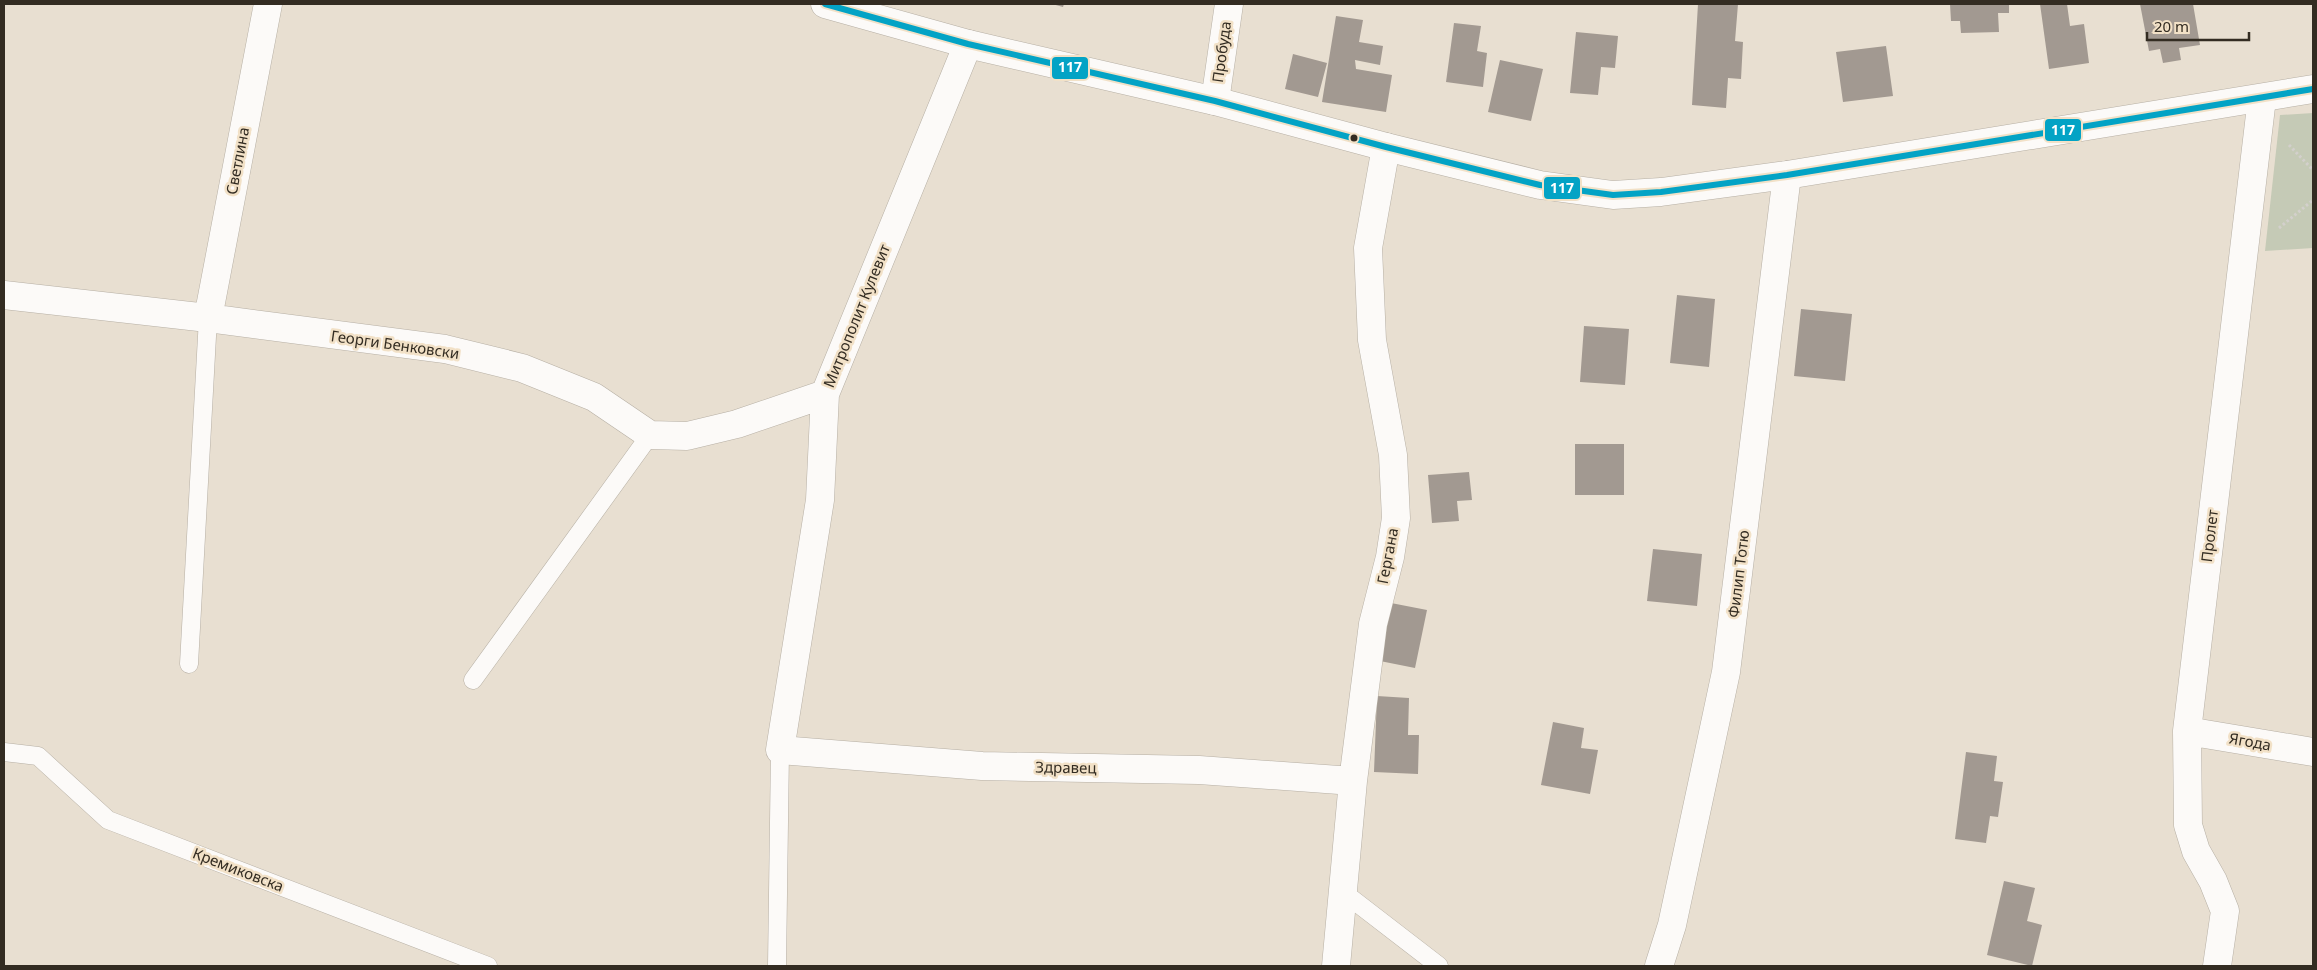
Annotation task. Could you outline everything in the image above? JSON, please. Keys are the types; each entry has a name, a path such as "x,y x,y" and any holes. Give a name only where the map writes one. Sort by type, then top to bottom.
{"street":[{"name":"Светлина","path":"208,318 268,4"},
{"path":"825,4 968,44 1215,101 1386,147 1540,185 1612,195 1661,192 1787,176 2313,89"},
{"name":"Пробуда","path":"1215,101 1229,4"},
{"name":"Митрополит Кулевит","path":"780,750 820,500 825,394 968,44"},
{"name":"Пролет","path":"2217,966 2225,911 2213,881 2196,851 2188,824 2187,731 2262,98"},
{"name":"Гергана","path":"1336,966 1353,781 1373,624 1390,558 1396,518 1393,455 1372,340 1368,248 1386,147"},
{"name":"Филип Тотю","path":"1659,966 1672,925 1726,672 1787,176"},
{"name":"Георги Бенковски","path":"4,295 208,318 444,349 522,368 594,397 650,435"},
{"path":"650,435 687,436 728,426 825,394"},
{"name":"Ягода","path":"2187,731 2313,752"},
{"name":"Здравец","path":"780,750 982,766 1199,770 1353,781"}],"lane":[{"path":"189,664 208,318"},
{"path":"472,680 650,435"},
{"path":"777,966 780,750"},
{"name":"Кремиковска","path":"4,752 38,756 108,820 488,966"},
{"path":"1343,892 1438,966"}],"green space":[{"path":"2313,113 2313,248 2265,251 2280,115"}],"building":[{"path":"1052,4 1064,4 1063,7"},
{"path":"1698,4 1738,4 1735,41 1743,42 1741,79 1728,78 1726,108 1692,105"},
{"path":"1950,4 2009,4 2009,13 1998,13 1999,32 1961,33 1960,21 1951,21"},
{"path":"2040,4 2067,4 2070,26 2084,24 2089,63 2049,69"},
{"path":"2140,4 2193,4 2200,45 2179,48 2181,60 2163,63 2160,49 2149,51"},
{"path":"1336,16 1363,20 1359,42 1383,46 1380,65 1355,60 1356,69 1392,75 1386,112 1322,102"},
{"path":"1454,23 1481,26 1477,51 1487,53 1483,87 1446,82"},
{"path":"1576,32 1618,36 1615,68 1601,67 1598,95 1570,93"},
{"path":"1886,46 1893,96 1843,102 1836,52"},
{"path":"1293,54 1327,63 1318,97 1285,89"},
{"path":"1500,60 1543,69 1531,121 1488,112"},
{"path":"1677,295 1715,299 1709,367 1670,363"},
{"path":"1801,309 1852,314 1845,381 1794,376"},
{"path":"1584,326 1629,329 1625,385 1580,382"},
{"path":"1575,444 1624,444 1624,495 1575,495"},
{"path":"1469,472 1472,500 1457,501 1459,521 1432,523 1428,475"},
{"path":"1653,549 1702,554 1697,606 1647,601"},
{"path":"1391,603 1427,610 1415,668 1380,661"},
{"path":"1377,696 1409,698 1408,735 1419,735 1418,774 1374,772"},
{"path":"1553,722 1584,728 1581,748 1598,750 1590,794 1541,785"},
{"path":"1966,752 1997,756 1994,781 2003,782 1998,817 1990,816 1986,843 1955,839"},
{"path":"2004,881 2035,888 2027,921 2042,925 2032,966 1987,955"}],"transit line":[{"name":"117","path":"825,4 968,44 1215,101 1386,147 1540,185 1613,195 1661,192 1787,175 2313,89"}]}
